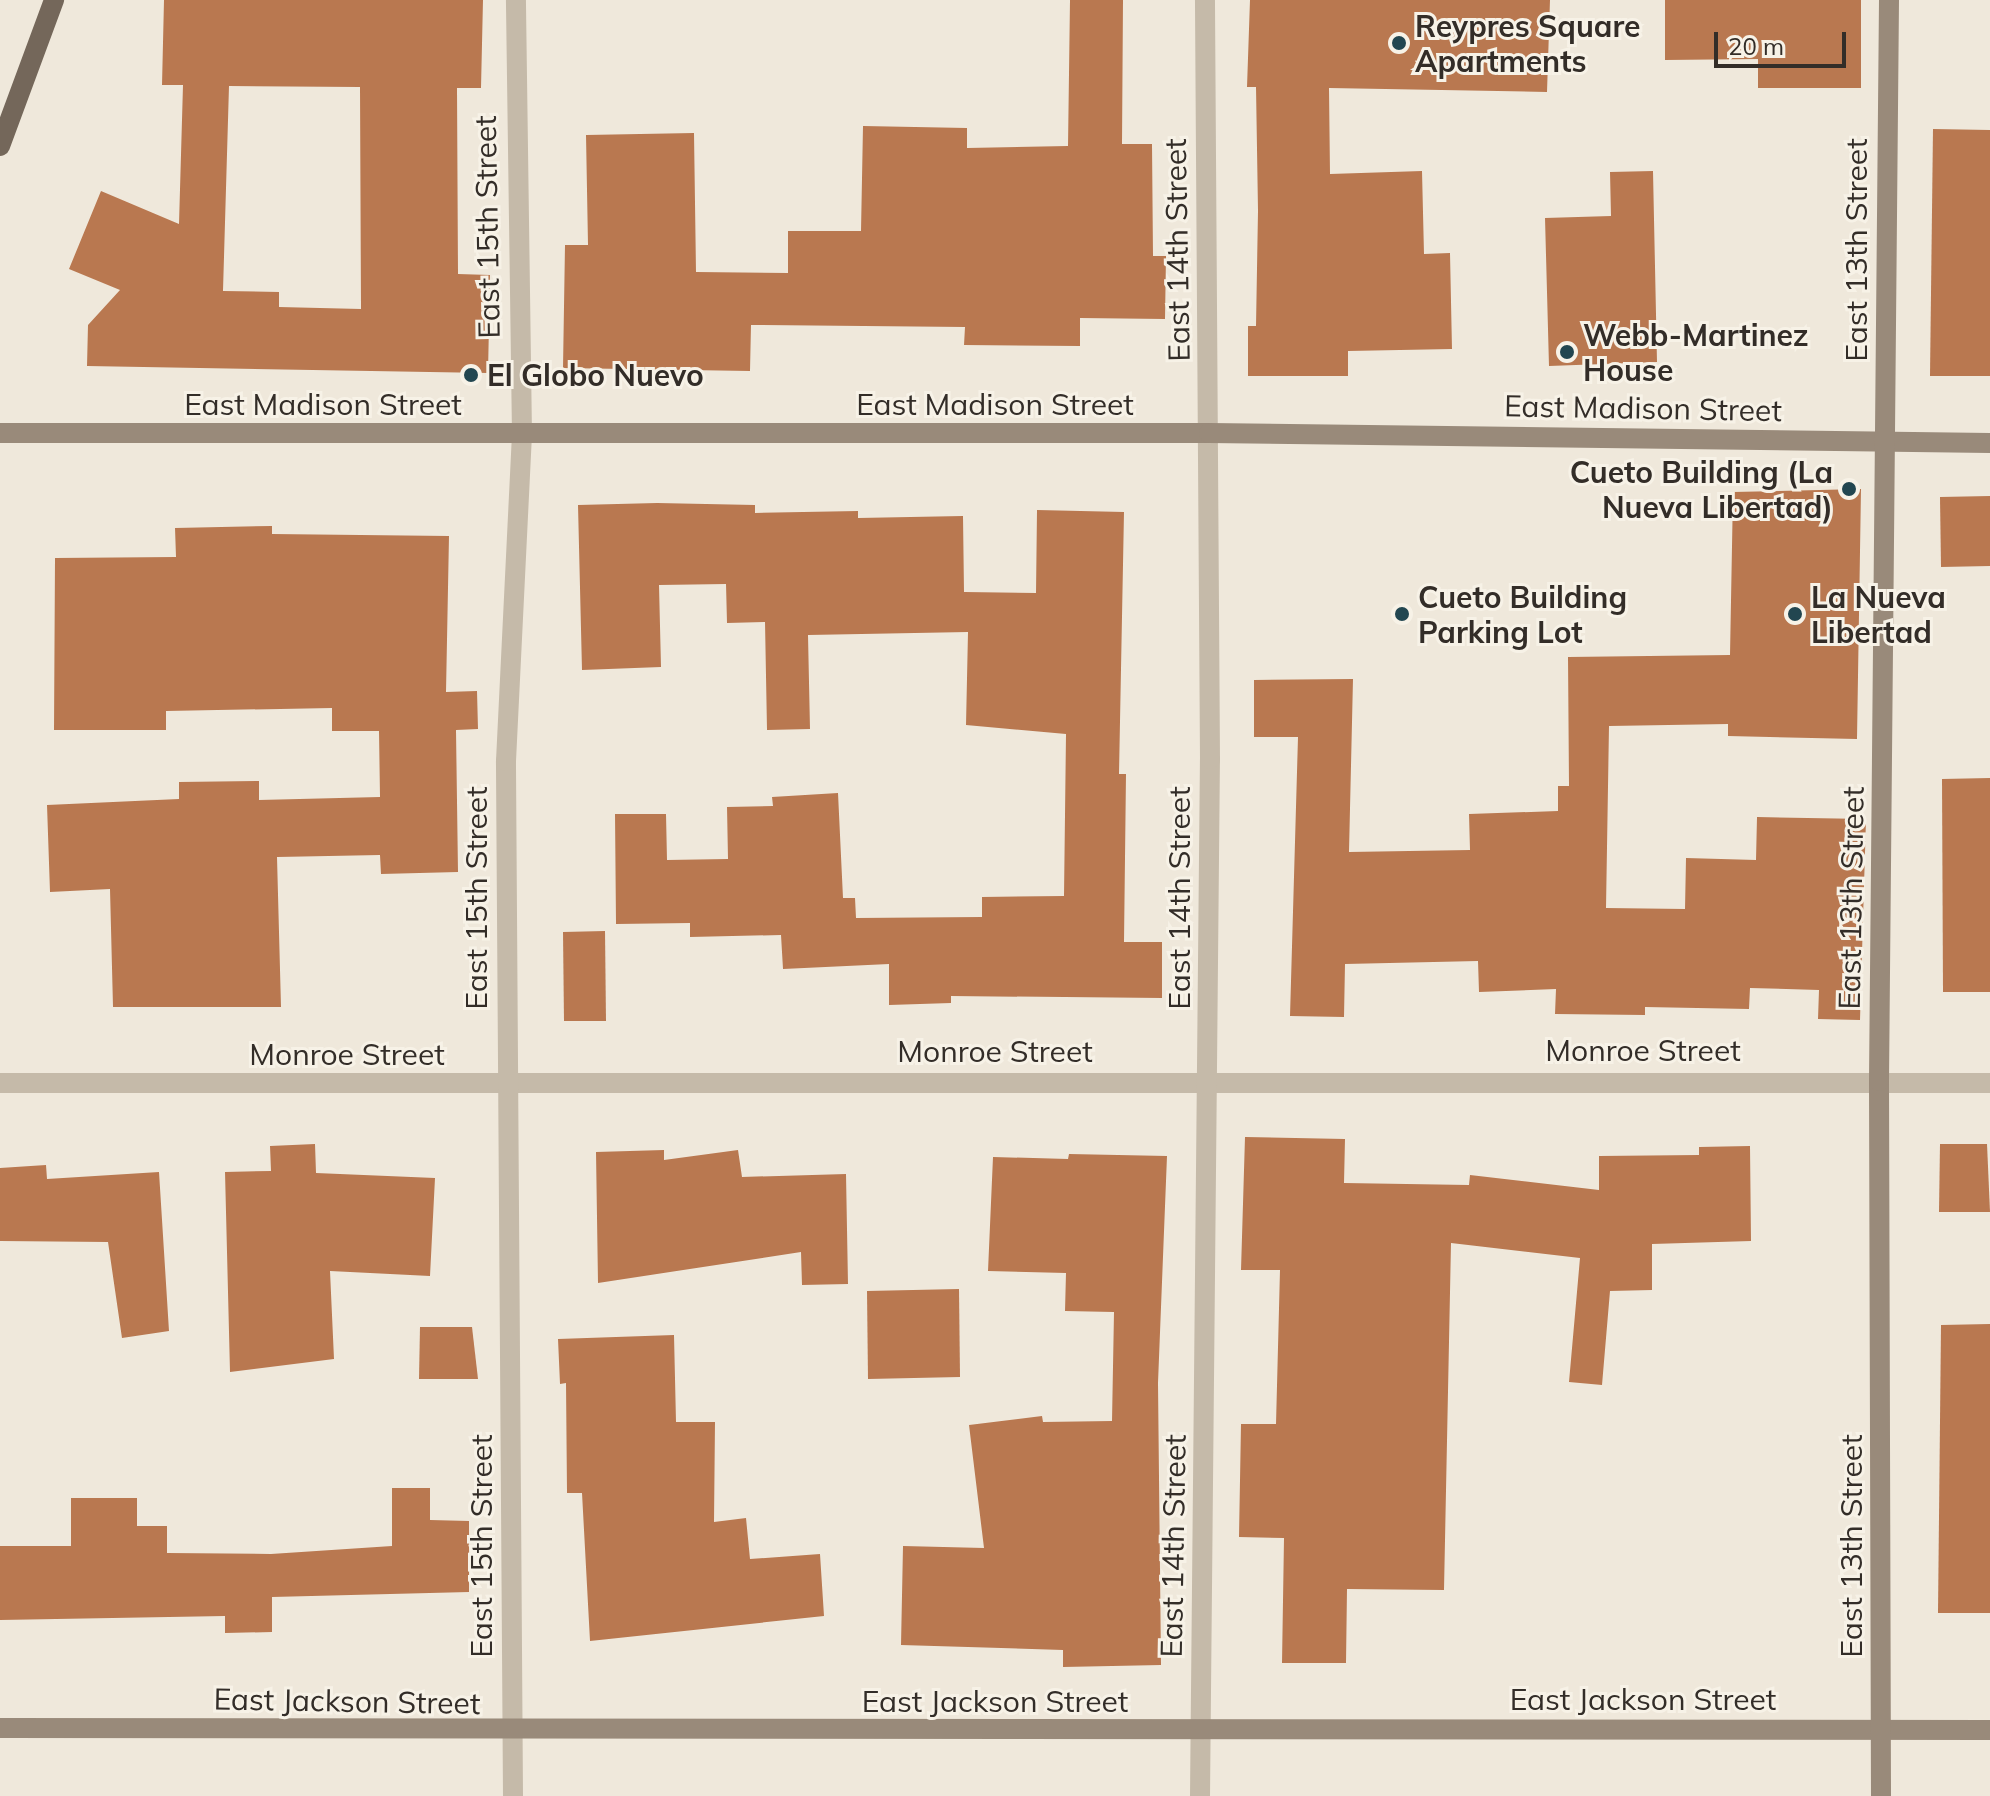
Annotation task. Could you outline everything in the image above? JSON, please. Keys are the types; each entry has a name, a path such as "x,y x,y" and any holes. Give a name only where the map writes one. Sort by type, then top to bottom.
{"main road":[{"path":"0,146 54,0"},
{"name":"East 13th Street","path":"1881,1796 1879,1081 1889,0"},
{"name":"East Madison Street","path":"0,433 1209,433 1990,443"},
{"name":"East Jackson Street","path":"0,1728 512,1733 1990,1730"}],"street":[{"name":"East 15th Street","path":"513,1796 506,761 522,435 516,0"},
{"name":"East 14th Street","path":"1200,1796 1209,433 1205,0"},
{"name":"Monroe Street","path":"0,1083 507,1085 1207,1079 1990,1083"}],"building":[{"path":"164,0 483,0 481,88 457,88 458,274 490,275 488,373 87,366 88,325 120,290 69,269 101,191 179,224 183,85 162,85","holes":["229,86 360,87 361,309 279,307 279,292 223,291"]},
{"path":"1070,0 1123,0 1122,144 1152,144 1153,256 1166,256 1165,319 1080,318 1080,346 964,345 965,327 751,325 750,371 563,368 565,245 588,245 586,135 694,133 696,272 788,273 788,231 861,231 863,126 967,128 967,148 1068,146"},
{"path":"1250,0 1550,0 1547,92 1329,88 1330,174 1422,171 1424,254 1450,253 1452,349 1348,351 1348,376 1248,376 1248,326 1256,326 1258,211 1256,87 1247,87"},
{"path":"1665,0 1861,0 1861,88 1758,88 1758,59 1665,60"},
{"path":"1933,129 1990,130 1990,376 1930,376"},
{"path":"1653,171 1657,362 1549,366 1545,218 1611,216 1610,172"},
{"path":"1861,489 1857,739 1728,736 1728,724 1609,726 1606,908 1685,909 1686,858 1756,860 1757,817 1866,819 1860,1020 1818,1019 1819,990 1750,988 1749,1009 1645,1007 1645,1015 1555,1014 1556,989 1479,992 1478,961 1345,964 1344,1017 1290,1016 1298,737 1254,737 1254,680 1353,679 1349,852 1470,850 1469,814 1558,811 1558,786 1569,786 1568,657 1730,655 1733,492"},
{"path":"1990,496 1990,566 1941,567 1940,497"},
{"path":"578,505 755,505 755,513 858,511 858,518 963,516 964,592 1036,593 1037,510 1124,512 1119,774 1126,774 1124,942 1162,942 1162,998 951,996 951,1003 889,1005 889,964 783,969 781,935 690,937 690,923 616,924 615,814 666,814 667,860 728,859 727,807 773,806 772,797 838,793 843,898 855,898 856,918 982,917 982,897 1064,896 1066,734 966,725 968,632 808,635 810,729 767,730 765,622 727,623 726,584 659,585 661,667 582,670"},
{"path":"272,526 272,534 449,536 446,692 477,691 478,729 456,730 458,872 381,874 380,855 277,857 281,1007 113,1007 110,889 50,892 47,805 179,799 179,782 259,781 259,800 380,797 379,731 332,731 332,708 166,711 166,730 54,730 55,558 176,557 175,528"},
{"path":"1990,778 1990,992 1943,992 1942,779"},
{"path":"605,931 606,1021 564,1021 563,932"},
{"path":"1245,1137 1345,1139 1344,1183 1469,1185 1470,1175 1599,1190 1599,1156 1699,1155 1699,1147 1750,1146 1751,1241 1652,1244 1652,1290 1610,1291 1602,1385 1569,1382 1580,1258 1451,1243 1444,1590 1347,1589 1346,1663 1282,1663 1284,1538 1239,1537 1241,1424 1276,1424 1280,1270 1241,1270"},
{"path":"315,1144 316,1173 435,1178 430,1276 330,1271 334,1359 230,1372 225,1172 271,1171 270,1146"},
{"path":"1940,1144 1987,1144 1990,1212 1939,1212"},
{"path":"664,1150 664,1160 738,1150 742,1177 846,1174 848,1284 802,1285 801,1252 598,1283 596,1152"},
{"path":"1069,1154 1167,1156 1158,1383 1161,1665 1063,1667 1063,1650 901,1645 903,1546 984,1548 969,1425 1042,1416 1043,1422 1112,1421 1114,1312 1065,1311 1066,1273 988,1271 993,1157 1068,1159"},
{"path":"46,1165 47,1179 159,1172 169,1331 122,1338 108,1242 0,1241 0,1168"},
{"path":"959,1289 960,1377 868,1379 867,1291"},
{"path":"1990,1324 1990,1613 1938,1613 1941,1325"},
{"path":"420,1327 472,1327 478,1379 419,1379"},
{"path":"674,1335 676,1422 715,1422 714,1522 746,1518 750,1559 820,1554 824,1616 590,1641 582,1493 567,1493 566,1383 560,1384 558,1339"},
{"path":"392,1488 430,1488 430,1520 469,1521 469,1592 272,1597 272,1632 225,1633 225,1616 0,1620 0,1546 71,1546 71,1498 137,1498 137,1526 167,1526 167,1553 271,1554 392,1546"}],"place":[{"name":"Reypres Square Apartments","path":"1399,43"},
{"name":"Webb-Martinez House","path":"1567,352"},
{"name":"El Globo Nuevo","path":"471,375"},
{"name":"Cueto Building (La Nueva Libertad)","path":"1849,489"},
{"name":"Cueto Building Parking Lot","path":"1402,614"},
{"name":"La Nueva Libertad","path":"1795,614"}]}
